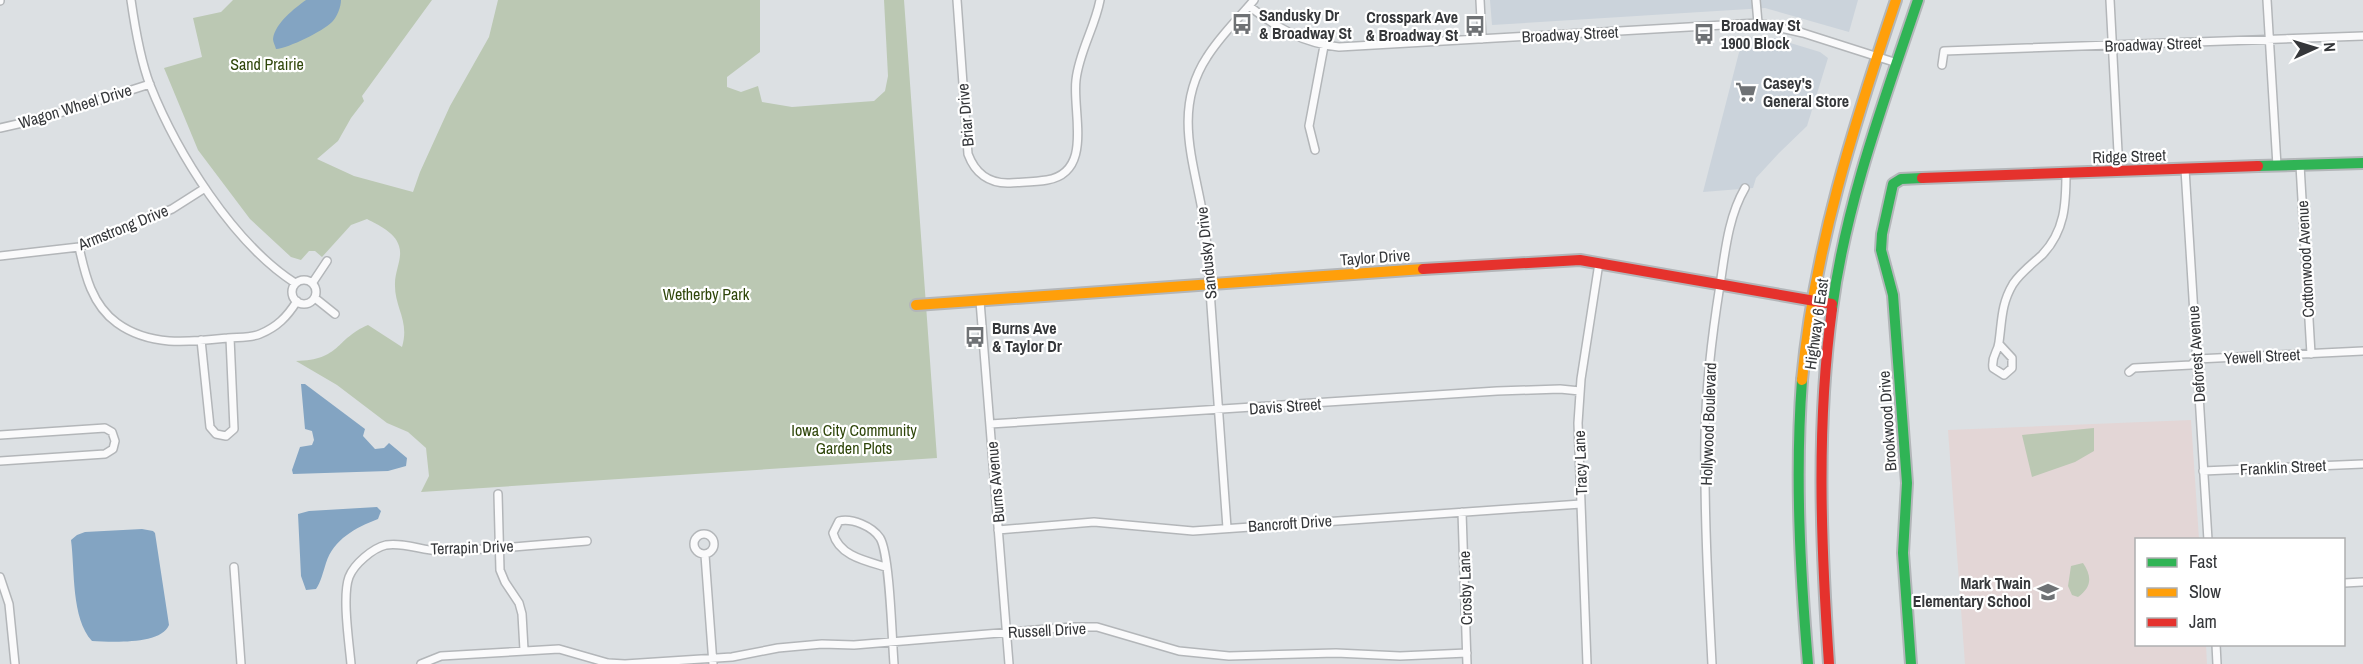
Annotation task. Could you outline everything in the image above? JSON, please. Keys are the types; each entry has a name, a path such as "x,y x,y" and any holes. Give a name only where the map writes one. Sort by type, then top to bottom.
{"street":[{"path":"131,0 150,84 175,137 205,189 224,214 274,268 295,283"},
{"name":"Briar Drive","path":"957,0 968,154 975,169 981,175 993,182 1005,183 1049,180 1060,176 1073,163 1078,147 1076,79 1100,0"},
{"path":"1480,0 1482,39"},
{"path":"1756,0 1758,23"},
{"name":"Highway 6 East","path":"1808,664 1798,502 1798,454 1801,386 1812,300 1834,194 1896,0"},
{"name":"Highway 6 East","path":"1829,664 1821,546 1819,453 1822,395 1833,304 1858,184 1918,0"},
{"path":"2110,0 2120,171"},
{"path":"2267,0 2277,166"},
{"name":"Broadway Street","path":"1251,3 1273,25 1287,33 1324,46 1354,48 1758,23 1803,33 1897,63"},
{"name":"Sandusky Drive","path":"1227,528 1203,211 1187,137 1189,102 1205,58 1251,3"},
{"name":"Broadway Street","path":"1942,65 1944,51 2363,36"},
{"path":"1315,150 1309,126 1324,46"},
{"name":"Wagon Wheel Drive","path":"0,128 44,118 150,84"},
{"name":"Ridge Street","path":"1896,181 2363,163"},
{"name":"Cottonwood Avenue","path":"2300,165 2311,354"},
{"name":"Deforest Avenue","path":"2185,169 2208,538"},
{"path":"2000,345 2002,309 2010,289 2026,269 2050,246 2061,226 2066,204 2066,173"},
{"name":"Brookwood Drive","path":"1896,181 1890,190 1881,250 1893,295 1897,342 1907,483 1903,553 1911,664"},
{"name":"Hollywood Boulevard","path":"1712,664 1705,434 1710,360 1726,246 1735,212 1745,188"},
{"name":"Armstrong Drive","path":"0,256 78,247 172,209 205,189"},
{"path":"78,247 87,282 101,307 117,322 145,337 177,342 259,335 285,320 297,302"},
{"name":"Taylor Drive","path":"916,305 1580,260 1833,304"},
{"path":"313,282 327,261"},
{"name":"Tracy Lane","path":"1587,664 1578,438 1580,392 1599,263"},
{"path":"301,280 313,282 316,287 315,298 309,303 297,302 292,289 295,283 301,280"},
{"path":"315,298 335,314"},
{"name":"Burns Avenue","path":"980,301 1009,664"},
{"path":"201,340 210,427 216,434 226,436 234,429 230,338"},
{"name":"Yewell Street","path":"2129,372 2134,368 2191,365 2197,359 2363,351"},
{"name":"Davis Street","path":"990,424 1540,389 1580,392"},
{"path":"0,435 105,428 112,432 115,441 113,448 105,454 0,461"},
{"name":"Franklin Street","path":"2204,471 2363,464"},
{"path":"498,494 500,570 519,603 522,614 524,650"},
{"name":"Bancroft Drive","path":"998,530 1079,522 1183,530 1581,504"},
{"name":"Crosby Lane","path":"1462,512 1467,664"},
{"path":"886,567 862,560 839,546 833,533 839,521 855,521 879,537 884,549 886,567 894,664"},
{"name":"Terrapin Drive","path":"351,664 346,595 349,577 370,554 385,546 404,545 438,551 587,541"},
{"path":"705,555 713,661"},
{"path":"234,567 241,664"},
{"path":"0,577 9,604 15,664"},
{"path":"2345,583 2363,582"},
{"name":"Russell Drive","path":"421,664 441,656 559,649 608,663 713,661 778,648 892,642 1072,627 1097,627 1179,651 1229,656 1336,653 1400,656 1467,652"},
{"path":"2216,646 2217,664"},
{"path":"465,654 465,664"}],"shaded area":[{"path":"1490,0 1858,0 1849,32 1765,8 1492,25"},
{"path":"1743,37 1774,38 1820,52 1828,58 1807,126 1756,178 1753,188 1703,192"},
{"name":"Mark Twain Elementary School","path":"2191,420 2199,538 2135,538 2135,646 2206,646 2207,664 1965,664 1948,430"}],"green space":[{"path":"233,0 432,0 362,96 364,101 338,141 317,159 354,176 413,192 450,106 489,37 498,0 760,0 760,52 727,77 727,87 741,92 758,86 762,102 792,107 874,101 885,91 888,76 884,0 904,0 937,458 421,492 429,476 426,448 408,432 387,423 337,385 296,361 311,360 330,353 349,336 368,325 402,347 403,321 395,292 395,278 400,255 397,241 386,230 367,219 351,225 322,257 315,251 309,251 301,260 291,257 250,219 198,150 164,68 202,57 193,18 221,12"},
{"path":"2094,428 2094,451 2075,462 2032,477 2022,435"},
{"path":"2083,563 2088,572 2089,581 2086,589 2078,597 2072,595 2068,586 2071,566"}],"water":[{"path":"306,0 341,0 337,15 328,26 297,42 276,49 273,39 277,27 286,16"},
{"path":"301,384 305,384 365,429 363,436 375,449 384,448 389,443 407,458 406,466 388,471 293,474 292,470 300,447 312,445 314,440 312,431 305,429"},
{"path":"377,507 381,511 378,519 346,535 334,547 316,589 306,590 301,576 298,514 309,511"},
{"path":"142,529 155,533 169,625 156,636 146,639 123,642 92,641 80,620 77,607 71,540 85,532"}],"traffic: fast":[{"path":"1832,309 1838,269 1856,191 1918,0"},
{"path":"2258,166 2363,163"},
{"path":"1911,664 1903,553 1907,483 1893,295 1881,250 1882,234 1893,184 1901,179 1922,178"},
{"path":"1802,380 1799,522 1808,664"}],"traffic: slow":[{"path":"1802,380 1808,331 1826,235 1851,140 1896,0"},
{"path":"916,305 1423,269"}],"traffic: jam":[{"path":"1922,178 2258,166"},
{"path":"1423,269 1580,260 1832,304"},
{"path":"1829,664 1822,530 1822,442 1832,309"}],"place":[{"name":"Sandusky Dr & Broadway St","path":"1242,24"},
{"name":"Crosspark Ave & Broadway St","path":"1475,26"},
{"name":"Broadway St 1900 Block","path":"1704,34"},
{"name":"Casey's General Store","path":"1746,92"},
{"name":"Burns Ave & Taylor Dr","path":"975,337"},
{"name":"Mark Twain Elementary School","path":"2048,592"}],"park label":[{"name":"Sand Prairie","path":"267,64"},
{"name":"Wetherby Park","path":"706,294"},
{"name":"Iowa City Community Garden Plots","path":"854,439"}]}
